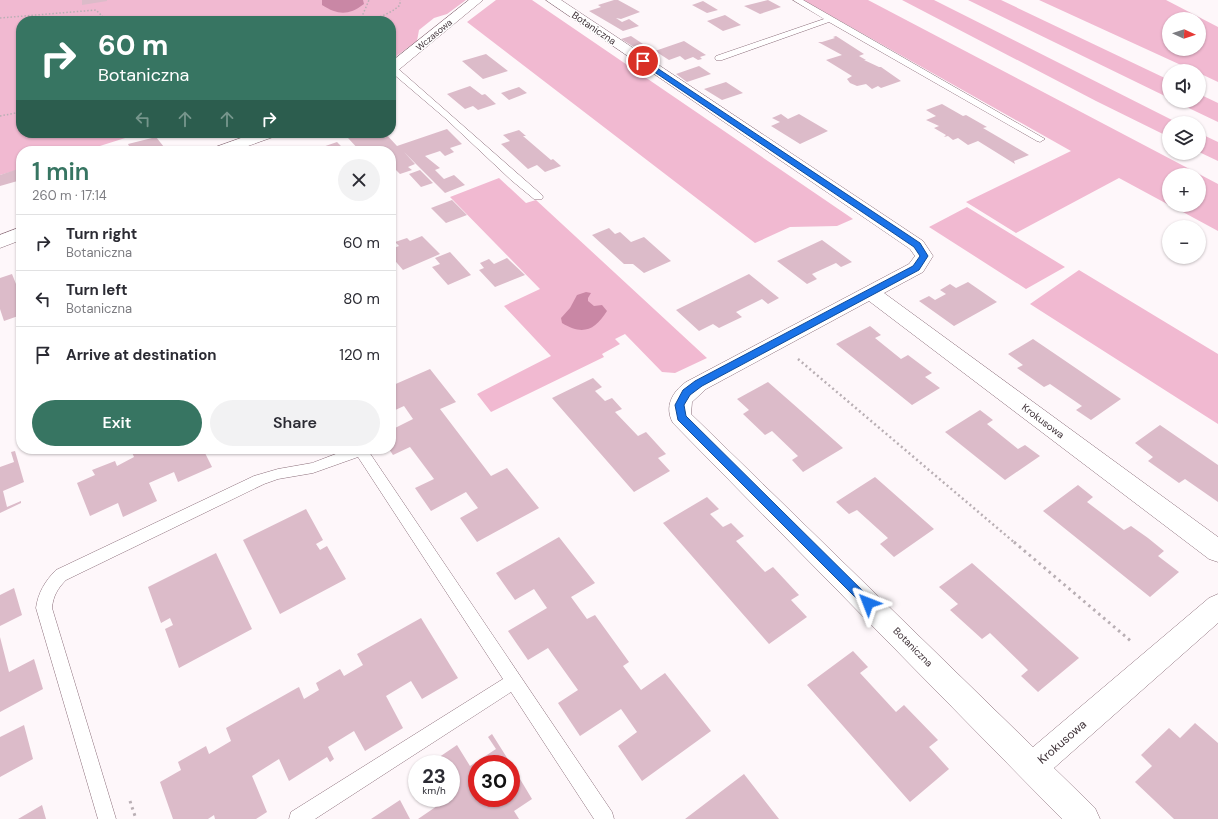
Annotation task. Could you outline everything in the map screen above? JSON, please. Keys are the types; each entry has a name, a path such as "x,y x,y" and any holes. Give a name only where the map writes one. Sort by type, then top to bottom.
{"street":[{"name":"Wczasowa","path":"396,66 477,0"},
{"name":"Botaniczna","path":"552,0 917,245 924,256 916,268 776,341 698,384 686,392 679,405 681,417 1084,819"},
{"path":"233,146 256,138"},
{"path":"0,242 16,235"},
{"name":"Krokusowa","path":"869,292 1218,551"},
{"name":"Krokusowa","path":"1033,767 1218,606"}],"lane":[{"path":"798,0 1040,139"},
{"path":"719,58 830,19"},
{"path":"396,72 448,116 515,178 538,197"},
{"path":"107,819 44,608 45,597 52,584 61,575 259,480 278,474 313,468 348,454"},
{"path":"364,454 606,819"},
{"path":"298,819 514,681"}],"path":[{"path":"363,16 370,2 369,0"},
{"path":"386,16 393,12 400,5 400,0"},
{"path":"24,16 96,10 102,16"},
{"path":"0,18 16,17"},
{"path":"0,116 16,113"},
{"path":"776,341 1155,661"},
{"path":"129,797 136,819"}],"shaded area":[{"path":"0,0 466,0 447,14 434,18 419,30 417,41 396,56 396,16 16,16 16,138 125,138 100,146 16,146 16,170 0,175"},
{"path":"322,0 363,0 364,4 353,11 343,13 333,11 322,5"},
{"path":"496,0 532,0 853,219 837,226 790,227 755,243 467,22"},
{"path":"803,0 868,0 1162,155 1162,160 1172,160 1188,168 1162,168 1162,201 1119,178 1016,233 966,202 1071,151"},
{"path":"902,0 934,0 1164,116 1162,116 1162,134 1096,101"},
{"path":"968,0 1001,0 1162,77 1162,95"},
{"path":"1039,0 1166,0 1189,12 1162,12 1162,56 1206,56 1206,21 1218,27 1218,82 1206,76 1206,64 1179,64"},
{"path":"1206,97 1218,103 1218,122 1189,108 1206,108"},
{"path":"1206,136 1218,142 1218,161 1206,155"},
{"path":"499,178 526,203 536,200 707,358 675,373 662,372 625,334 615,339 620,344 602,354 604,357 491,412 477,394 551,356 504,306 540,289 450,197"},
{"path":"1206,178 1218,184 1218,231 1206,224 1206,220 1198,220 1183,212 1206,212"},
{"path":"967,207 1065,267 1026,289 929,227"},
{"path":"1079,270 1218,354 1218,424 1030,304"},
{"path":"586,292 591,293 588,301 594,306 602,305 607,311 602,318 593,327 582,330 569,327 562,323 561,318 570,308 577,295"}],"building":[{"path":"82,0 107,0 107,1 82,5"},
{"path":"618,0 640,12 621,19 616,18 622,22 629,19 639,26 623,31 589,11 601,7 598,5"},
{"path":"768,0 781,7 760,14 744,6"},
{"path":"703,1 718,10 707,13 692,5"},
{"path":"725,15 741,25 723,31 707,21"},
{"path":"631,36 643,44 653,48 642,52 621,39"},
{"path":"836,36 864,54 859,56 866,60 864,60 881,67 901,81 881,88 878,86 872,89 866,84 857,86 850,83 847,79 852,76 826,60 842,55 818,42 835,38 833,37"},
{"path":"684,41 706,55 700,57 702,59 698,60 693,57 685,60 680,56 669,60 655,51"},
{"path":"486,54 508,71 483,79 462,61"},
{"path":"699,66 711,74 687,82 676,74"},
{"path":"726,82 743,93 722,100 704,89"},
{"path":"470,86 482,95 485,94 496,104 478,110 473,106 465,109 447,94"},
{"path":"519,87 527,93 509,100 501,93"},
{"path":"942,104 987,127 983,128 1029,155 1014,161 1015,164 978,141 968,145 958,138 953,140 948,136 944,137 946,135 934,128 939,126 926,120 936,116 926,110"},
{"path":"781,114 788,119 799,114 828,131 800,144 771,126 780,122 772,118"},
{"path":"447,129 462,144 450,148 454,152 445,156 440,151 425,156 440,168 435,170 444,179 454,175 465,185 445,193 404,152 415,164 408,167 412,170 400,174 396,170 396,146 355,146 348,138 390,138 397,146"},
{"path":"519,130 526,136 523,136 551,160 553,159 561,166 545,172 537,165 528,169 501,144 510,141 503,135"},
{"path":"157,138 163,146 129,146 128,144"},
{"path":"337,142 341,146 325,146"},
{"path":"16,170 16,181 0,186 0,175"},
{"path":"420,170 433,183 421,187 409,174"},
{"path":"452,200 467,215 446,223 431,208"},
{"path":"609,228 615,234 620,232 631,242 644,237 671,261 644,273 633,264 624,264 592,235"},
{"path":"422,236 440,254 403,270 396,262 396,247 399,246 396,242 407,238 410,241"},
{"path":"822,240 852,262 841,267 836,263 812,274 817,279 807,284 777,261"},
{"path":"450,252 471,275 448,285 432,267 440,264 435,258"},
{"path":"507,258 525,275 495,287 479,270 484,268 480,263 489,259 494,264"},
{"path":"12,274 16,284 16,317 4,321 0,309 0,278"},
{"path":"749,274 779,298 768,304 762,299 736,312 742,317 719,328 713,324 699,331 676,310"},
{"path":"968,282 997,302 954,326 919,301 929,296 935,300 946,294 940,290 950,284 956,288"},
{"path":"870,326 881,335 875,338 901,359 908,355 932,373 925,377 940,388 912,405 836,344"},
{"path":"1033,339 1121,399 1091,420 1076,410 1082,406 1050,384 1044,387 1017,368 1023,365 1008,354"},
{"path":"430,369 456,402 440,409 491,476 507,468 539,508 477,542 460,518 478,508 466,492 431,511 415,488 434,479 410,447 396,454 396,428 413,419 404,406 396,410 396,384"},
{"path":"593,378 602,387 595,391 605,401 612,398 622,409 615,412 638,436 646,432 666,454 658,458 670,471 634,492 552,398"},
{"path":"768,382 843,448 803,472 792,460 798,456 772,431 765,435 743,414 749,410 737,399"},
{"path":"980,410 993,420 987,424 1018,449 1025,445 1040,456 1005,480 945,432"},
{"path":"1160,425 1218,465 1218,502 1185,479 1179,483 1148,461 1153,457 1135,443"},
{"path":"15,451 24,482 3,491 7,507 21,501 21,503 0,513 0,467 14,462 11,452"},
{"path":"133,454 206,454 212,467 178,482 174,472 149,483 157,501 123,517 118,503 90,516 77,483 95,475 92,470 115,461 117,466 134,457"},
{"path":"875,477 934,529 894,557 880,544 888,538 857,510 849,514 836,502"},
{"path":"1078,485 1093,497 1087,502 1124,530 1131,526 1148,538 1164,551 1158,556 1179,572 1150,597 1043,511"},
{"path":"707,497 719,509 710,514 723,527 731,523 744,536 736,541 765,572 773,567 799,595 791,600 807,617 769,644 663,523"},
{"path":"306,509 323,540 316,544 320,550 327,546 346,579 280,614 243,540"},
{"path":"559,537 595,583 571,597 587,619 595,615 629,662 623,666 641,690 665,673 711,731 642,781 618,746 637,732 621,709 580,736 558,703 578,690 548,648 528,660 508,631 547,608 534,589 515,600 496,573"},
{"path":"216,553 252,629 179,668 165,629 173,625 170,618 161,623 148,587"},
{"path":"972,563 1079,658 1038,692 1021,676 1028,670 990,633 982,639 950,610 958,604 939,587"},
{"path":"14,588 22,615 0,626 0,595"},
{"path":"421,618 458,678 422,699 411,681 386,696 403,728 365,751 354,731 328,747 334,759 330,762 327,757 289,781 279,759 252,776 267,812 256,819 215,819 214,815 208,819 173,819 160,782 181,770 178,762 206,746 209,754 231,741 226,728 297,688 299,687 304,699 319,690 316,683 340,669 344,676 363,665 357,654"},
{"path":"0,637 9,672 34,659 43,689 0,712"},
{"path":"853,651 868,667 860,673 896,712 904,705 938,740 929,747 949,769 910,802 807,685"},
{"path":"1195,723 1218,743 1218,819 1174,819 1135,782 1152,766 1141,755 1169,728 1180,738"},
{"path":"24,725 33,759 0,777 0,737"},
{"path":"492,734 505,755 487,755 496,749 488,737"},
{"path":"457,745 468,763 468,807 520,807 514,811 519,819 418,819 436,807 460,807 460,755 442,755"},
{"path":"744,774 779,819 685,819"},
{"path":"520,779 532,799 520,807"},
{"path":"400,800 410,819 371,819"},
{"path":"42,805 46,819 18,819"}],"route":[{"path":"643,61 917,245 922,251 924,256 922,262 916,268 776,341 698,384 686,392 679,405 681,417 868,603"}]}
